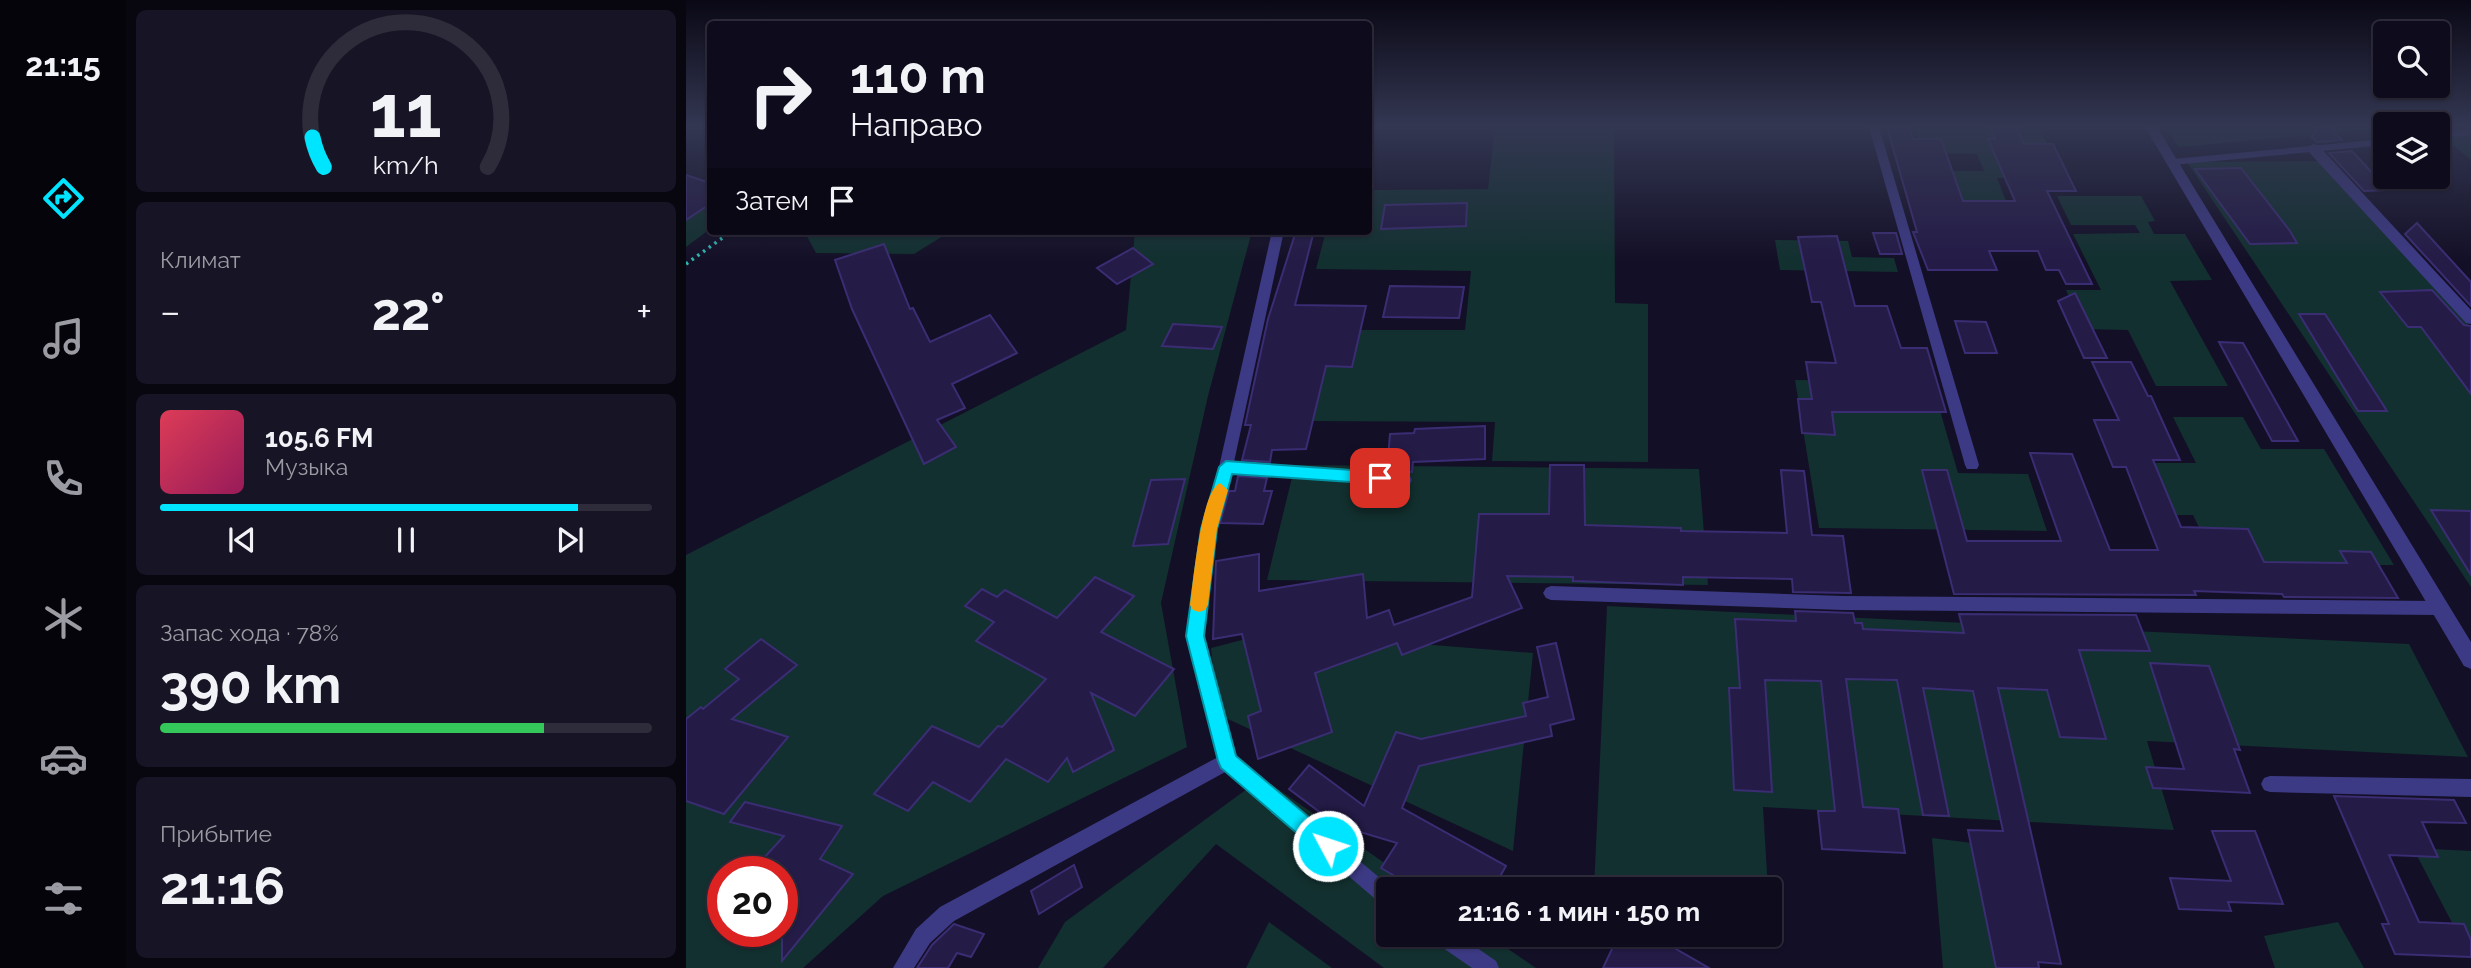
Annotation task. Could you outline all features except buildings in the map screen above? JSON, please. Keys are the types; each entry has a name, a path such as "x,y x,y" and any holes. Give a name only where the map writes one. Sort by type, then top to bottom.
{"street":[{"path":"2179,172 2471,660"},
{"path":"2336,172 2471,319"}],"lane":[{"path":"1887,172 1972,465"},
{"path":"1277,235 1226,467 1209,529 1195,636 1228,761 1376,887"},
{"path":"1226,467 1405,480"},
{"path":"1551,593 1843,603 2439,608"},
{"path":"903,968 923,936 947,914 1228,761"},
{"path":"2270,784 2471,788"},
{"path":"1459,947 1489,968"}],"path":[{"path":"686,264 726,235"}],"green space":[{"path":"1490,172 1614,172 1615,303 1648,304 1648,462 1492,461 1495,422 1300,421 1325,330 1465,330 1471,271 1316,269 1325,235 1372,235 1372,190 1488,189"},
{"path":"1953,172 2048,172 2046,178 1997,178 2018,231 1974,231"},
{"path":"2194,172 2342,172 2471,328 2471,587"},
{"path":"707,178 707,231 686,247 686,193"},
{"path":"2057,196 2141,196 2155,221 2148,222 2154,234 2185,234 2212,280 2170,281 2228,386 2156,386 2128,330 2083,329 2066,290 2101,290 2073,234 2140,233 2135,225 2071,225"},
{"path":"806,235 945,235 914,254 816,253"},
{"path":"1135,235 1251,235 1208,396 1161,603 1187,747 883,896 803,968 686,968 686,555 1126,330"},
{"path":"1775,240 1848,241 1852,257 1894,258 1898,272 1780,270"},
{"path":"1795,380 1904,381 1939,407 1958,473 2028,474 2047,531 1819,528"},
{"path":"2173,417 2243,417 2261,449 2324,449 2394,565 2217,565 2193,515 2162,515 2139,463 2196,463"},
{"path":"1295,465 1699,469 1708,585 1267,580"},
{"path":"1607,606 2409,644 2468,757 2147,741 2174,830 1763,807 1767,877 1595,877"},
{"path":"1273,632 1533,653 1513,851 1217,714 1211,648"},
{"path":"1262,778 1405,877 1376,877 1376,947 1505,947 1536,968 1384,968 1216,844 1103,968 1038,968 1065,922"},
{"path":"1932,838 1988,845 2003,968 1943,968"},
{"path":"2413,848 2471,851 2471,959"},
{"path":"1269,922 1332,968 1246,968"},
{"path":"2338,922 2364,968 2275,968 2264,936"}],"slow traffic":[{"path":"1199,605 1209,529 1220,490"}],"route":[{"path":"1328,846 1228,761 1195,636 1209,529 1226,467 1380,478"}]}
